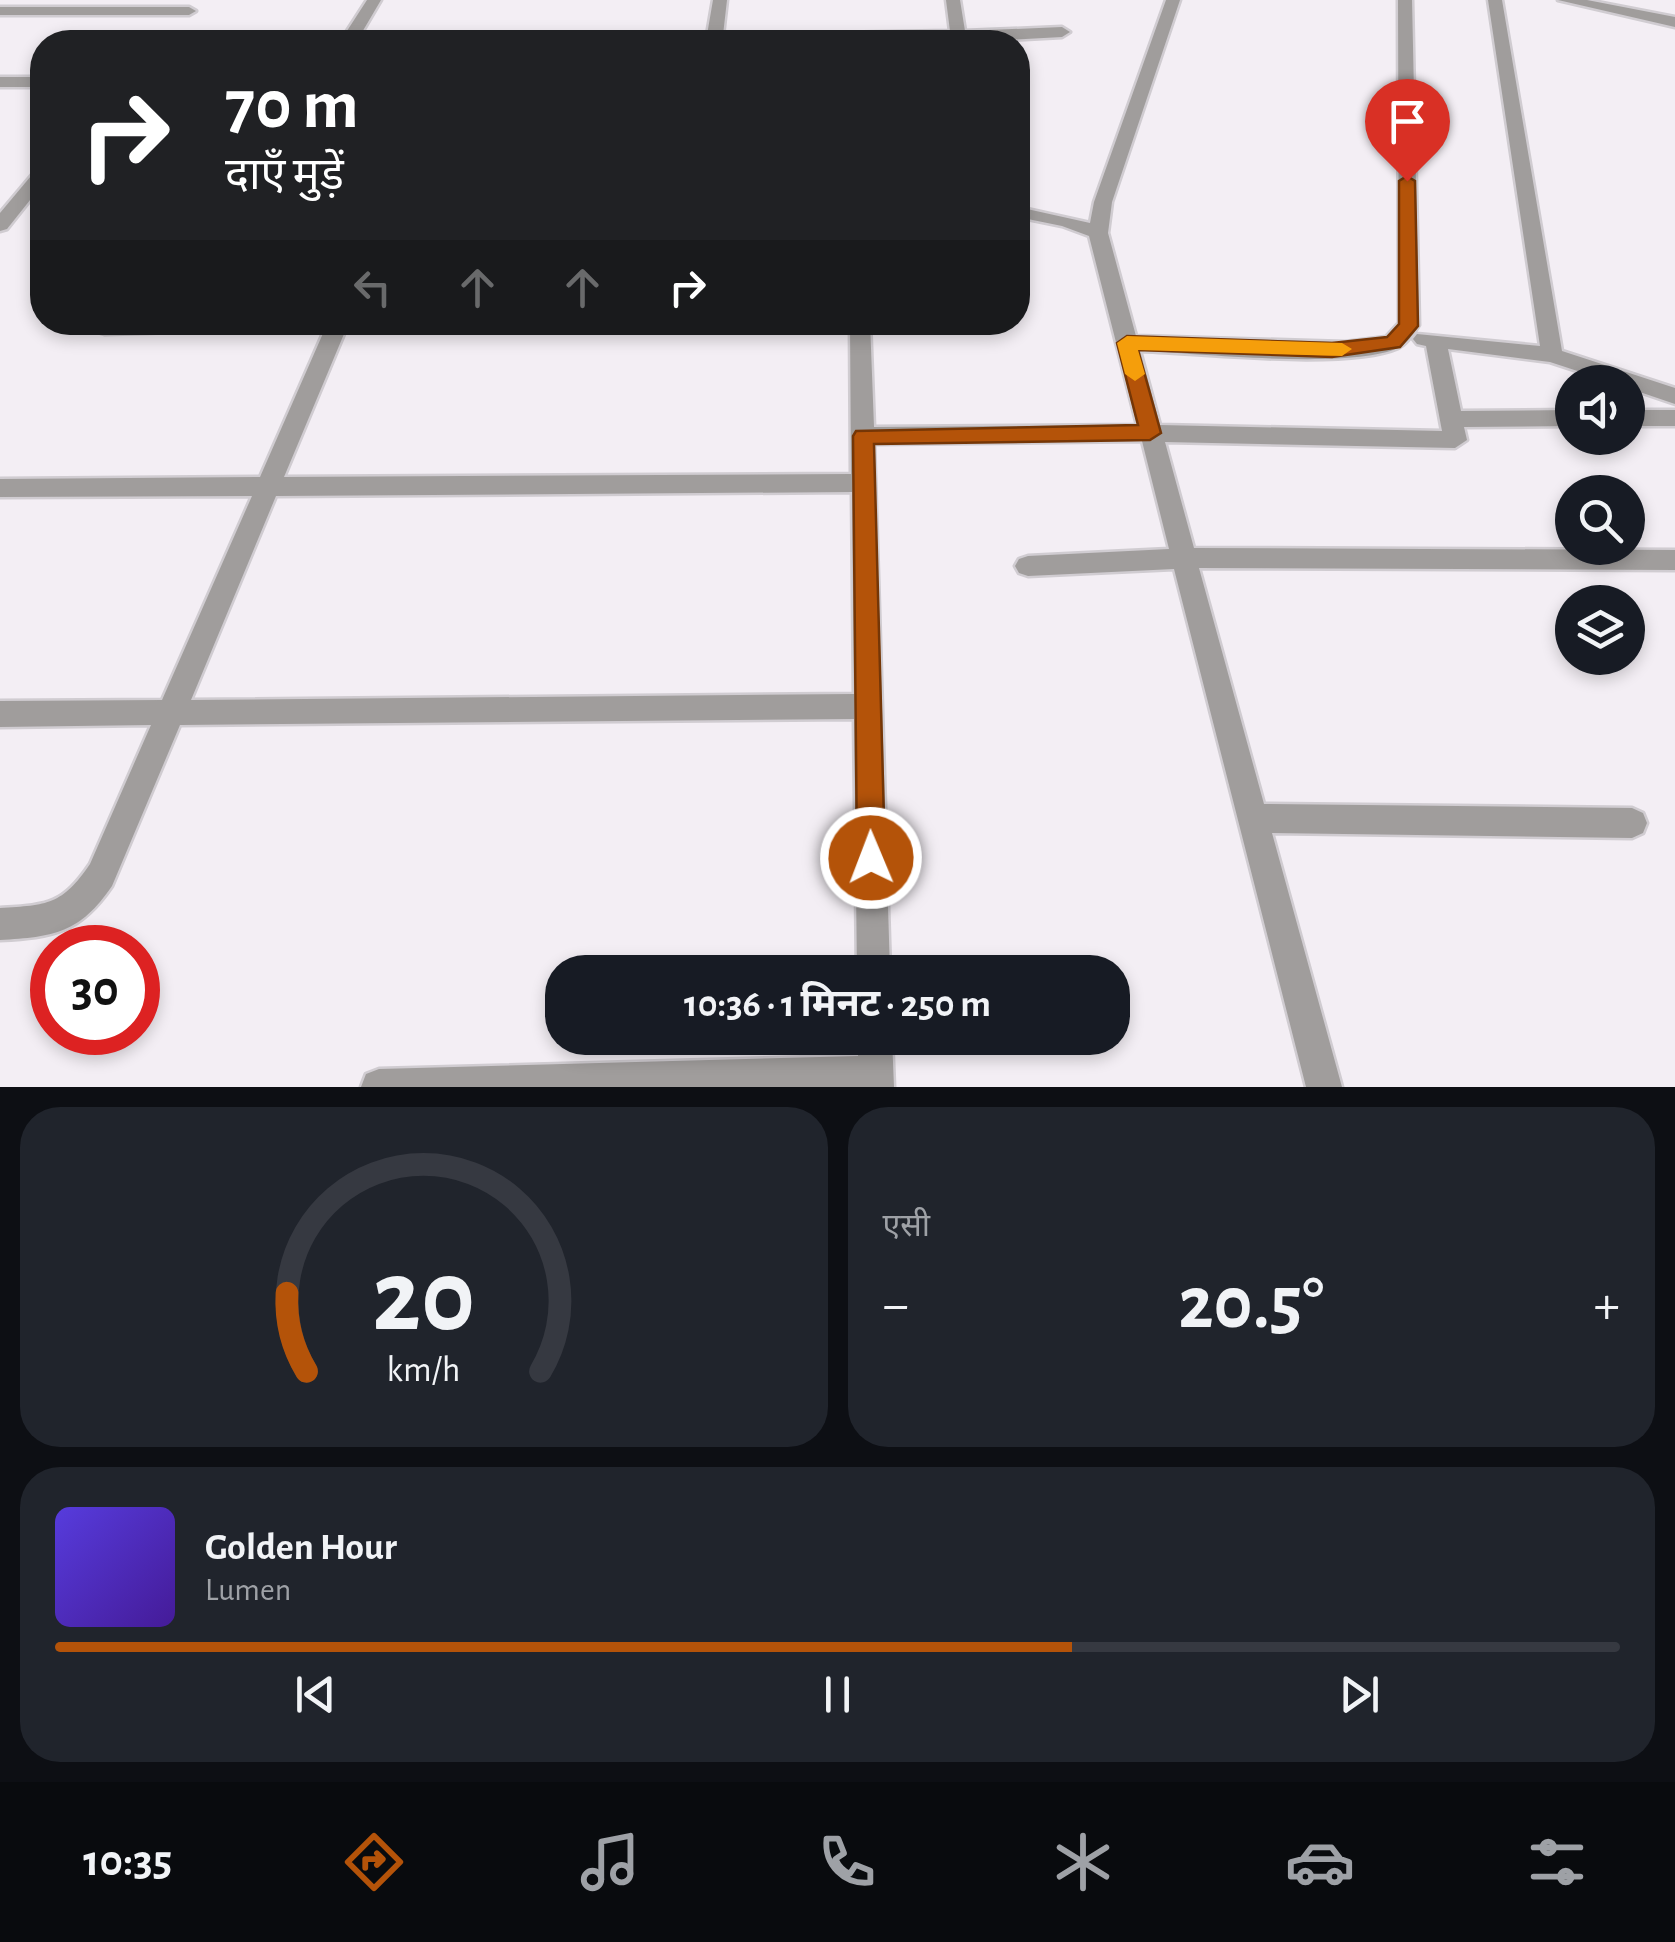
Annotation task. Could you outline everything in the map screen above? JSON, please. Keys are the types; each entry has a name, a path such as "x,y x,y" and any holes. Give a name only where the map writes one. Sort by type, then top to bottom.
{"street":[{"path":"355,30 374,0"},
{"path":"716,30 720,0"},
{"path":"953,0 957,30"},
{"path":"1173,0 1103,202 1098,232 1324,1087"},
{"path":"1127,343 1372,348 1393,342 1409,326 1404,0"},
{"path":"1495,0 1552,355"},
{"path":"1564,0 1675,22"},
{"path":"0,11 189,12"},
{"path":"1030,34 1062,32"},
{"path":"0,82 30,82"},
{"path":"0,225 30,197"},
{"path":"1030,214 1098,232"},
{"path":"0,924 56,921 85,902 102,875 333,335"},
{"path":"860,335 874,955"},
{"path":"1399,336 1552,355 1675,396"},
{"path":"863,436 1150,433 1455,440 1436,340"},
{"path":"1450,419 1555,418"},
{"path":"1645,418 1675,418"},
{"path":"0,488 864,484"},
{"path":"1028,566 1184,558 1675,560"},
{"path":"0,714 868,706"},
{"path":"1254,818 1632,823"},
{"path":"379,1087 876,1080 875,1055"}],"slow traffic":[{"path":"1135,374 1127,343 1342,349"}],"route":[{"path":"871,858 863,436 1150,433 1127,343 1332,350 1372,348 1393,342 1409,326 1407,181"}]}
